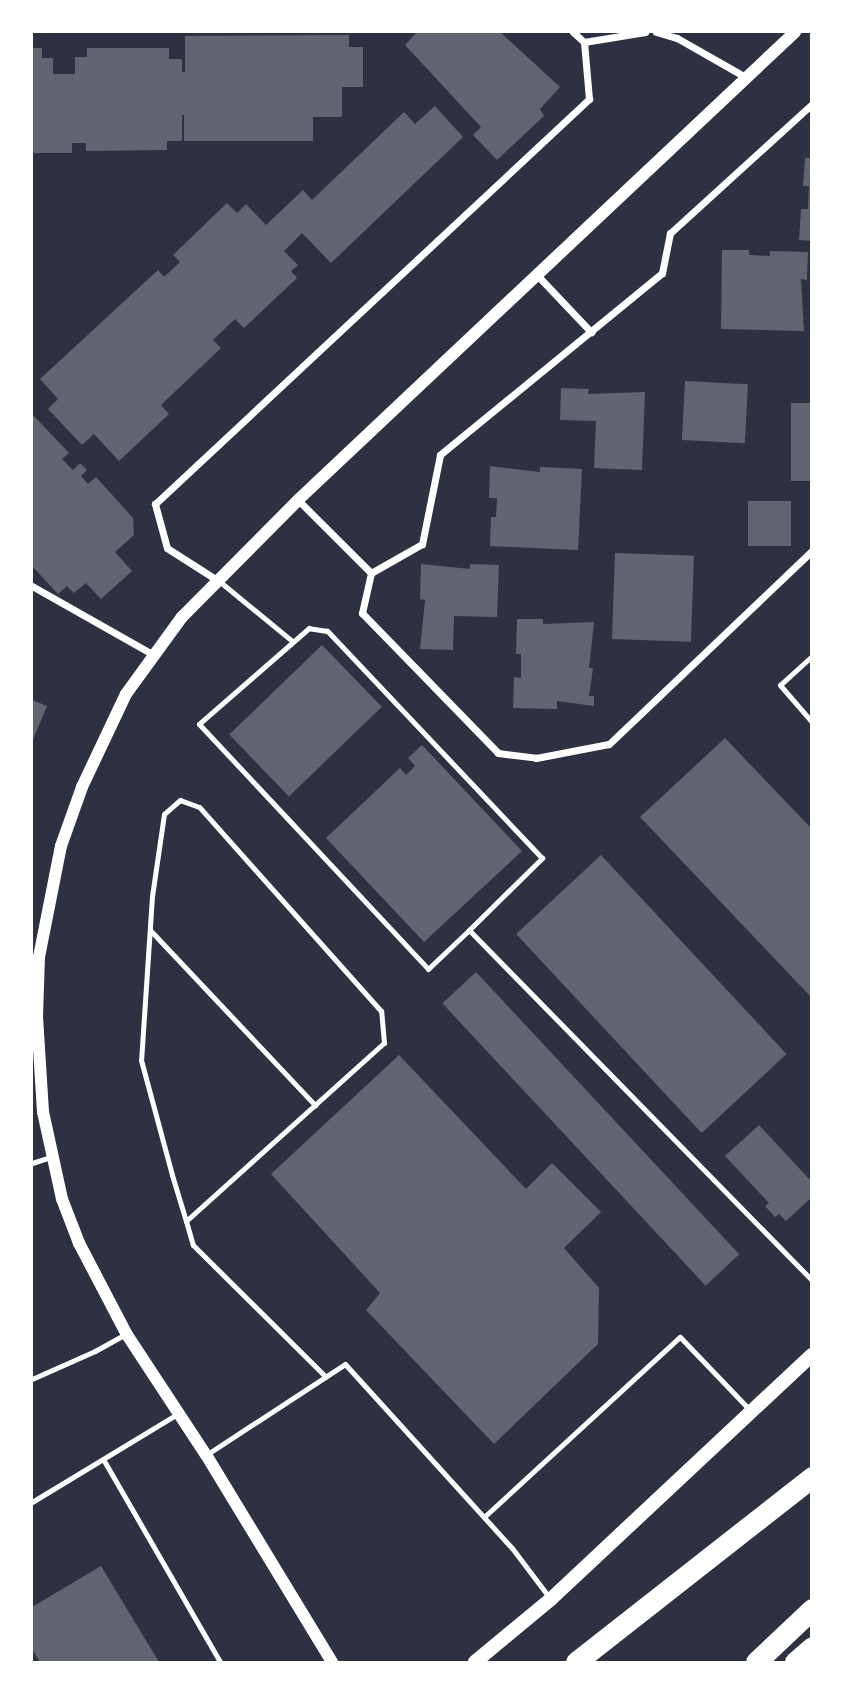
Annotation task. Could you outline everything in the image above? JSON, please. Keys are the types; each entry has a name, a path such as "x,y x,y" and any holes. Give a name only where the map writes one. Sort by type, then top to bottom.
{"highway":[{"path":"576,1662 811,1477"},
{"path":"756,1662 811,1609"},
{"path":"795,1662 811,1647"}],"main road":[{"path":"475,1662 551,1599 811,1355"}],"street":[{"path":"217,580 167,548 155,504 589,99 584,42 573,32"},
{"path":"584,42 645,32"},
{"path":"656,32 677,38 747,78"},
{"path":"332,1662 206,1455 127,1334 79,1243 51,1157 43,1112 34,1015 39,957 61,846 103,738 126,694 152,654 217,580 298,500 795,32"},
{"path":"811,104 670,233 662,274 440,454 422,544 371,573 362,613 498,753 536,758 609,744 811,551"},
{"path":"537,275 591,332"},
{"path":"298,500 371,573"},
{"path":"32,586 152,654"}],"lane":[{"path":"217,580 292,641"},
{"path":"309,628 327,631 542,858 469,930 428,969 199,724 309,628"},
{"path":"811,656 780,685 811,722"},
{"path":"186,1221 384,1043 381,1011 199,807 180,800 164,814 150,930 141,1060 186,1221 193,1245 326,1377"},
{"path":"150,930 315,1104"},
{"path":"469,930 811,1280"},
{"path":"32,1163 51,1157"},
{"path":"32,1379 127,1334"},
{"path":"484,1517 680,1337 752,1413"},
{"path":"206,1455 345,1364 484,1517 551,1599"},
{"path":"32,1502 179,1413"},
{"path":"103,1459 220,1662"}],"building":[{"path":"417,32 500,32 560,87 540,109 544,116 497,160 473,135 481,127 405,45"},
{"path":"349,35 349,47 363,47 363,87 342,87 342,117 313,117 313,141 184,141 182,115 182,141 167,141 167,150 86,151 86,143 72,143 72,153 32,153 32,48 42,48 42,58 53,58 53,74 75,74 75,57 87,57 87,48 169,48 169,59 182,59 182,72 185,72 185,36"},
{"path":"435,106 463,137 331,263 302,233 284,251 298,265 291,271 297,278 244,328 235,319 213,340 221,348 161,405 169,414 119,461 94,434 82,445 48,409 58,399 40,379 158,270 164,277 180,262 173,255 227,203 237,213 246,204 266,225 303,190 312,200 404,112 415,124"},
{"path":"805,158 812,158 812,241 799,240 801,209 808,209 809,186 803,186"},
{"path":"722,250 749,250 749,255 770,256 770,251 808,252 807,280 801,279 804,331 721,329"},
{"path":"685,381 748,384 745,443 682,440"},
{"path":"561,388 589,389 588,394 645,392 642,470 594,468 596,421 560,420"},
{"path":"791,403 812,403 812,481 791,481"},
{"path":"32,414 69,453 62,459 73,470 80,463 87,470 81,476 88,484 96,477 133,518 134,535 115,552 132,571 101,599 86,583 74,593 67,586 58,594 32,566"},
{"path":"490,466 540,472 540,467 582,469 578,550 490,546 491,517 496,517 497,498 489,498"},
{"path":"748,501 791,501 791,546 748,546"},
{"path":"615,553 694,556 691,642 612,639"},
{"path":"421,564 470,569 470,564 499,565 497,617 454,616 453,650 420,649 425,600 420,599"},
{"path":"517,619 543,619 543,624 594,622 589,668 593,668 589,696 594,696 594,706 557,701 557,709 513,708 514,677 521,678 521,654 516,654"},
{"path":"322,645 382,707 289,796 229,735"},
{"path":"32,700 47,706 32,742"},
{"path":"725,738 812,829 812,998 640,817"},
{"path":"422,745 522,851 424,942 326,838 400,768 406,775 415,766 408,758"},
{"path":"601,855 787,1054 702,1133 516,934"},
{"path":"476,972 739,1254 706,1286 442,1003"},
{"path":"399,1055 526,1189 552,1163 601,1212 564,1248 599,1288 598,1344 494,1444 366,1310 380,1293 271,1174"},
{"path":"759,1125 812,1182 812,1197 786,1221 779,1214 775,1217 765,1206 769,1203 725,1156"},
{"path":"101,1566 159,1662 40,1662 32,1649 32,1607"}]}
